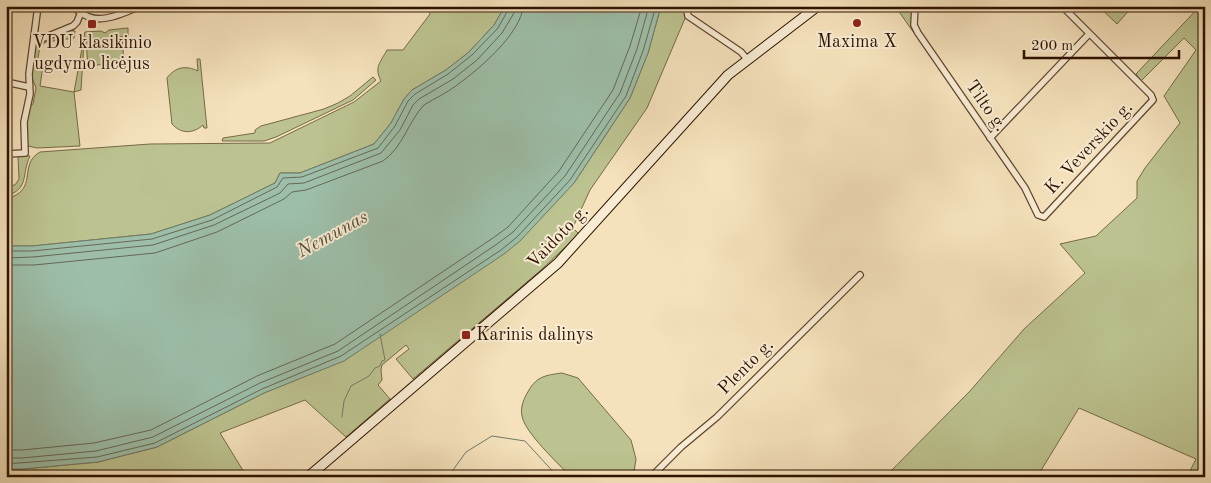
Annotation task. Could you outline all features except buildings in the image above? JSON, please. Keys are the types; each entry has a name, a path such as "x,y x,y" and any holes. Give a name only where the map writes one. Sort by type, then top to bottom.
{"main road":[{"name":"Vaidoto g.","path":"308,477 558,263 715,88 747,59 818,6"}],"street":[{"path":"6,154 25,153 24,122 30,94 29,74 38,6"},
{"path":"72,6 92,18 103,18 140,6"},
{"path":"686,6 688,16 741,52 747,59"},
{"name":"Tilto g.","path":"914,6 914,24 918,33 1025,188 1038,215 1044,217"},
{"name":"K. Veverskio g.","path":"1044,217 1153,100 1151,95 1062,6"},
{"path":"34,42 74,26 81,12"},
{"path":"990,138 1089,34"},
{"path":"6,82 29,87"},
{"name":"Plento g.","path":"651,477 681,447 716,417 860,275"}],"shaded area":[{"path":"429,6 505,6 494,25 469,52 446,70 412,90 404,99 391,123 374,144 300,173 280,173 275,183 210,215 151,234 32,246 6,246 6,199 22,190 26,184 33,157 40,152 150,144 270,143 354,102 381,81 378,68 387,50 403,50 430,14"},
{"path":"661,6 685,6 686,16 647,108 590,190 574,225 574,229 579,234 541,270 413,379 396,359 409,349 406,345 382,365 382,380 378,385 390,399 346,437 305,400 220,433 247,477 6,477 6,469 98,462 157,447 264,393 344,360 421,308 574,183 630,98 648,53"},
{"path":"895,6 912,6 911,22 914,33"},
{"path":"1098,6 1133,6 1117,24"},
{"path":"1200,6 1205,6 1205,477 1187,477 1196,459 1079,408 1037,477 885,477 970,391 1024,329 1085,273 1060,244 1096,236 1137,198 1137,181 1180,123 1164,96 1196,50 1184,38 1141,81 1136,74"},
{"path":"128,28 128,36 84,41 81,90 74,92 85,32 101,31 105,33 109,30"},
{"path":"68,30 75,31 74,38 46,42 40,46 38,58 34,59 36,44"},
{"path":"122,38 124,62 88,66 86,42"},
{"path":"197,59 200,59 207,128 204,128 203,125 187,132 179,130 172,124 167,78 174,71 181,68 198,71"},
{"path":"33,65 39,68 43,66 40,86 74,92 80,146 37,148 28,146 26,127 36,88 31,75"},
{"path":"373,77 376,80 353,100 276,137 264,141 222,141 223,138 255,133 255,130 261,126 324,109 350,96"},
{"path":"18,156 30,156 24,180 19,189 6,196 6,186 15,185 19,179"},
{"path":"562,373 578,378 631,440 636,459 634,472 631,477 571,477 529,431 522,416 523,403 527,393 539,379"}],"water":[{"name":"Nemunas","path":"505,6 661,6 648,53 630,98 574,183 520,241 504,254 344,361 264,393 157,447 98,462 6,469 6,246 32,246 151,234 210,215 275,183 280,173 300,173 374,144 391,123 404,99 412,90 446,70 469,52 494,25"}],"waterway":[{"path":"342,417 344,401 351,386 369,376 385,360 380,334"},
{"path":"448,477 466,452 492,436 525,441 558,477"}],"place":[{"name":"Maxima X","path":"857,23"},
{"name":"VDU klasikinio ugdymo licėjus","path":"92,24"},
{"name":"Karinis dalinys","path":"466,335"}]}
